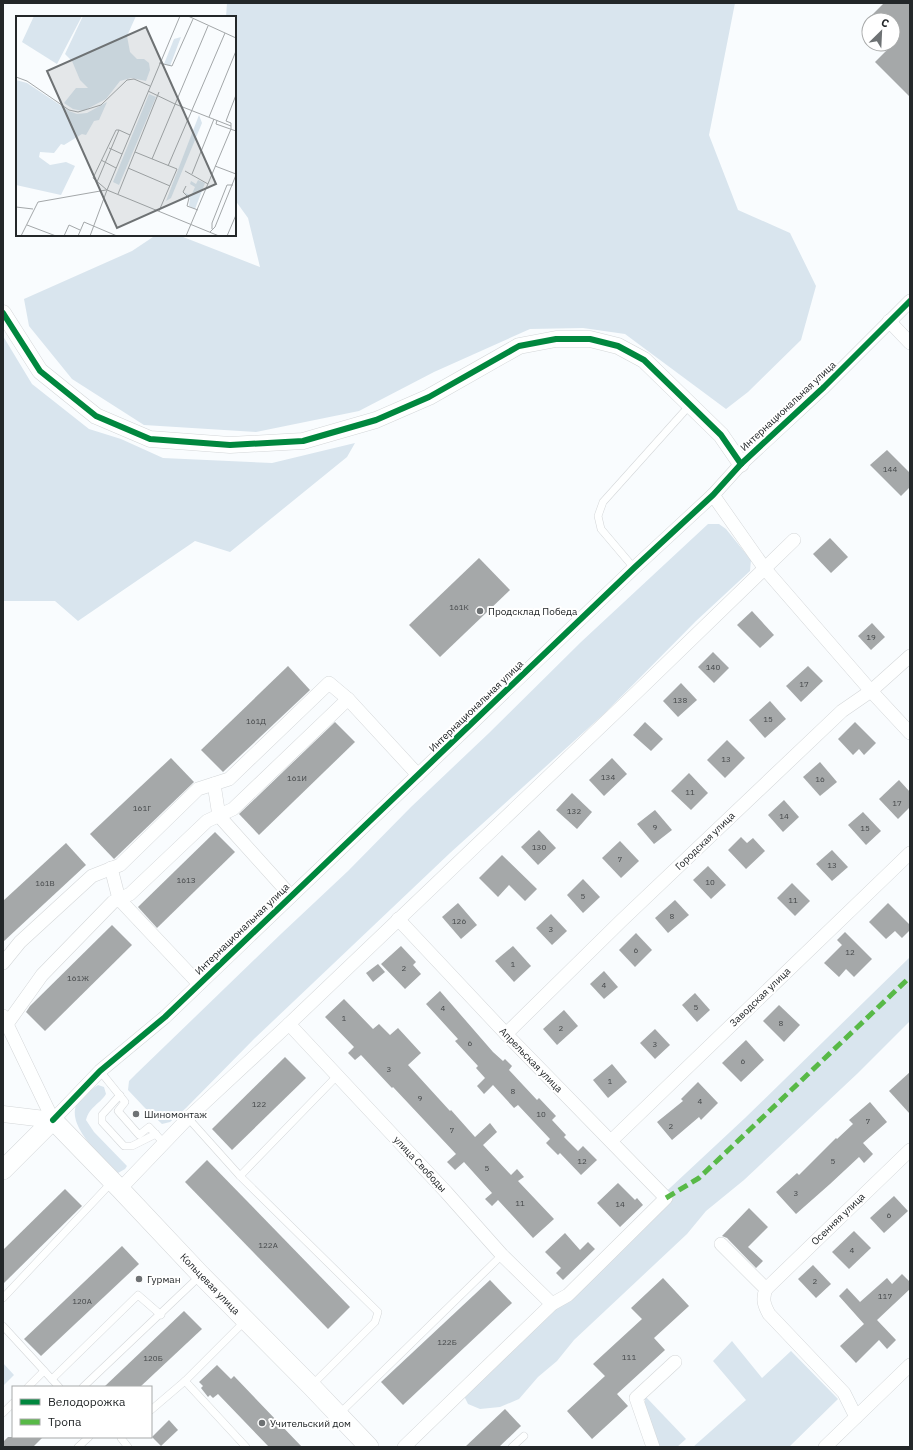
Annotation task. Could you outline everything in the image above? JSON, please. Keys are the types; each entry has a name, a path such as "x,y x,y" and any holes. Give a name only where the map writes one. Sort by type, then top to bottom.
{"main road":[{"name":"Интернациональная улица","path":"3,1170 53,1120"},
{"name":"Кольцевая улица","path":"53,1120 201,1275 369,1447"}],"street":[{"name":"Интернациональная улица","path":"53,1120 100,1071 165,1017 634,568 713,495 741,464 824,387 910,301"},
{"path":"3,313 40,371 96,416 150,439 230,445 304,440 376,420 429,397 519,346 556,339 590,339 618,346 644,360 722,435 741,464"},
{"path":"889,321 910,343"},
{"path":"713,495 765,569 871,692 910,733"},
{"path":"116,1185 160,1138 188,1118 289,1024 794,540"},
{"name":"Городская улица","path":"506,1034 621,921 842,710 871,692 910,656"},
{"path":"3,963 20,942 92,876 120,865 198,790 229,779 329,683 348,699 418,775"},
{"path":"53,1120 5,1020 42,975 113,902 130,894 207,821 233,810 348,699"},
{"path":"214,784 219,816 291,896"},
{"name":"Заводская улица","path":"611,1141 910,853"},
{"path":"111,868 119,899 199,984"},
{"name":"Апрельская улица","path":"398,919 506,1034 666,1198 568,1295 552,1304"},
{"name":"улица Свободы","path":"289,1024 446,1192 502,1255 552,1304"},
{"path":"3,1114 53,1120"},
{"name":"Осенняя улица","path":"766,1289 910,1150"},
{"path":"721,1244 766,1289 763,1296 764,1305 769,1314 844,1393 856,1417"},
{"path":"404,1447 552,1304"},
{"path":"653,1447 636,1398 675,1362"},
{"path":"825,1447 910,1366"}],"lane":[{"path":"634,568 601,529 598,516 603,502 690,405"},
{"path":"100,1071 126,1102 118,1111 139,1135 149,1127 160,1138 132,1146 124,1146 102,1122 102,1115 120,1095"},
{"path":"240,1176 337,1076"},
{"path":"188,1118 240,1176 378,1312 375,1322 311,1386"},
{"path":"3,1298 116,1185"},
{"path":"338,1415 502,1255"},
{"path":"84,1386 201,1275"},
{"path":"52,1379 138,1295 160,1315"},
{"path":"152,1409 185,1381 245,1320"},
{"path":"3,1326 57,1386"},
{"path":"29,1386 44,1371"},
{"path":"185,1381 246,1447"},
{"path":"3,1413 12,1404"},
{"path":"512,1447 524,1436"},
{"path":"78,1447 88,1438"},
{"path":"121,1438 128,1447"}],"shaded area":[{"path":"227,3 735,3 709,135 738,210 790,233 816,286 801,340 748,392 726,409 625,334 583,328 530,329 434,372 359,411 256,432 144,425 72,379 29,326 24,299 132,251 154,236 181,236 260,267 248,218 236,201 236,16 226,16"},
{"path":"3,336 32,384 89,429 121,439 163,458 272,463 355,443 347,457 230,552 195,541 78,621 55,601 3,601"},
{"path":"708,524 719,524 726,529 751,560 750,571 696,621 605,713 450,853 254,1039 186,1108 170,1122 162,1124 128,1090 129,1081 348,871 411,807 489,733 581,642"},
{"path":"910,957 910,1021 858,1073 744,1180 706,1211 687,1234 574,1340 557,1361 538,1377 519,1399 500,1407 480,1409 468,1404 464,1396 656,1201 745,1118"},
{"path":"98,1085 104,1087 106,1094 92,1109 86,1120 94,1132 127,1166 118,1173 86,1139 75,1118 75,1108 80,1098"},
{"path":"732,1341 762,1378 791,1351 838,1399 789,1447 693,1447 746,1400 713,1361"},
{"path":"3,1363 14,1375 3,1386"},
{"path":"645,1396 686,1439 677,1447 655,1447 645,1419"}],"building":[{"path":"884,3 910,3 910,97 875,62 885,52 901,52 901,12 875,12"},
{"path":"887,450 910,473 910,487 901,496 870,465"},
{"path":"830,538 848,557 831,573 813,554"},
{"path":"479,558 510,590 440,657 409,625"},
{"path":"752,611 774,635 760,648 737,625"},
{"path":"872,623 885,637 871,650 858,636"},
{"path":"713,652 729,668 714,683 698,667"},
{"path":"288,666 310,690 223,772 201,750"},
{"path":"808,666 823,681 801,702 786,686"},
{"path":"681,683 697,700 678,717 663,701"},
{"path":"770,701 786,719 765,738 749,720"},
{"path":"335,722 355,742 259,835 239,814"},
{"path":"645,722 663,739 651,751 633,735"},
{"path":"855,722 876,743 864,755 859,749 853,755 838,739"},
{"path":"727,740 745,758 725,778 707,760"},
{"path":"171,758 194,782 114,859 90,834"},
{"path":"612,758 627,774 604,796 589,780"},
{"path":"820,762 837,782 820,796 803,777"},
{"path":"689,773 708,793 691,810 671,791"},
{"path":"899,780 910,792 910,807 898,819 879,799"},
{"path":"572,793 592,812 577,829 556,810"},
{"path":"784,800 799,817 783,832 768,815"},
{"path":"655,810 672,830 654,844 637,824"},
{"path":"863,812 881,831 866,845 848,825"},
{"path":"539,830 556,848 538,865 521,847"},
{"path":"215,832 235,852 157,928 138,907"},
{"path":"741,837 747,843 753,838 765,851 746,869 728,850"},
{"path":"620,841 639,861 621,878 602,858"},
{"path":"66,843 86,865 3,942 3,901"},
{"path":"832,850 848,867 832,881 816,864"},
{"path":"502,855 537,889 525,901 509,885 498,897 479,878"},
{"path":"708,866 726,885 711,899 693,880"},
{"path":"583,879 600,897 583,913 567,895"},
{"path":"792,883 810,901 795,916 777,898"},
{"path":"675,900 689,915 668,933 655,918"},
{"path":"458,903 477,925 461,939 442,917"},
{"path":"888,903 910,925 910,930 902,938 895,931 886,939 869,922"},
{"path":"551,914 567,931 552,945 536,928"},
{"path":"112,925 132,945 45,1031 26,1012 30,1006"},
{"path":"845,932 872,959 854,977 846,969 839,977 824,963 842,945 837,940"},
{"path":"636,933 652,950 635,967 619,950"},
{"path":"401,946 416,962 413,965 421,974 405,989 381,964"},
{"path":"513,946 531,966 514,982 495,961"},
{"path":"378,964 385,972 373,982 366,973"},
{"path":"604,971 618,987 604,999 590,984"},
{"path":"440,991 493,1052 503,1061 505,1059 512,1066 509,1070 537,1100 539,1098 556,1116 552,1120 566,1135 564,1137 578,1151 583,1146 597,1160 581,1175 560,1153 558,1155 546,1143 550,1139 518,1105 514,1108 493,1085 484,1094 477,1086 485,1078 476,1068 478,1066 455,1041 458,1039 426,1004"},
{"path":"695,993 710,1010 697,1022 682,1005"},
{"path":"344,999 373,1029 379,1024 390,1035 398,1028 421,1053 408,1065 475,1137 490,1123 497,1132 483,1145 511,1175 517,1169 524,1177 518,1181 554,1219 533,1238 498,1200 492,1206 485,1199 492,1193 464,1162 455,1170 447,1162 456,1154 361,1055 355,1060 348,1053 354,1047 325,1017"},
{"path":"779,1005 800,1025 784,1042 763,1021"},
{"path":"564,1010 578,1026 557,1045 543,1029"},
{"path":"655,1029 670,1045 655,1059 640,1043"},
{"path":"746,1040 764,1060 741,1082 722,1063"},
{"path":"285,1057 306,1078 232,1150 212,1129"},
{"path":"612,1064 627,1082 608,1098 593,1080"},
{"path":"910,1072 910,1114 889,1091"},
{"path":"698,1082 718,1103 701,1120 699,1117 672,1140 657,1122 683,1101 681,1099"},
{"path":"870,1102 887,1122 863,1143 873,1154 864,1163 859,1157 796,1214 776,1192 797,1173 799,1175 836,1138 837,1139 853,1124 849,1120"},
{"path":"207,1160 350,1307 328,1329 185,1182"},
{"path":"618,1183 635,1200 637,1198 643,1205 620,1227 597,1203"},
{"path":"65,1189 82,1206 3,1284 3,1250"},
{"path":"894,1196 908,1211 884,1233 870,1218"},
{"path":"749,1208 768,1227 748,1247 763,1261 756,1268 727,1238 722,1236"},
{"path":"854,1231 871,1248 849,1269 832,1252"},
{"path":"565,1233 580,1250 588,1242 595,1249 563,1280 556,1273 561,1268 545,1252"},
{"path":"122,1246 139,1264 41,1356 24,1339"},
{"path":"813,1265 831,1284 816,1298 798,1279"},
{"path":"902,1274 910,1282 910,1289 877,1320 896,1340 887,1349 879,1340 856,1363 840,1346 864,1324 839,1296 847,1288 860,1302 887,1278 892,1284"},
{"path":"663,1278 689,1306 654,1338 665,1350 617,1394 628,1406 592,1439 567,1411 605,1376 593,1364 642,1319 631,1308"},
{"path":"490,1280 512,1303 403,1405 381,1382"},
{"path":"184,1311 202,1329 141,1386 105,1386"},
{"name":"Учительский дом","path":"217,1365 231,1379 234,1376 302,1447 269,1447 218,1394 213,1398 210,1395 208,1397 201,1388 203,1386 199,1382"},
{"path":"505,1409 521,1426 499,1447 465,1447"},
{"path":"169,1420 178,1430 161,1446 152,1437"},
{"path":"8,1437 42,1438 33,1447 3,1447 3,1442"}],"marked path":[{"path":"666,1198 699,1178 910,977"}],"cycle path":[{"path":"53,1120 100,1071 165,1017 634,568 713,495 741,464 824,387 910,301"},
{"path":"3,313 40,371 96,416 150,439 230,445 303,441 376,420 429,397 519,346 556,339 590,339 618,346 644,360 721,435 741,464"}],"place":[{"name":"Продсклад Победа","path":"480,611"},
{"name":"Шиномонтаж","path":"136,1114"},
{"name":"Гурман","path":"139,1279"},
{"name":"Учительский дом","path":"262,1423"}]}
